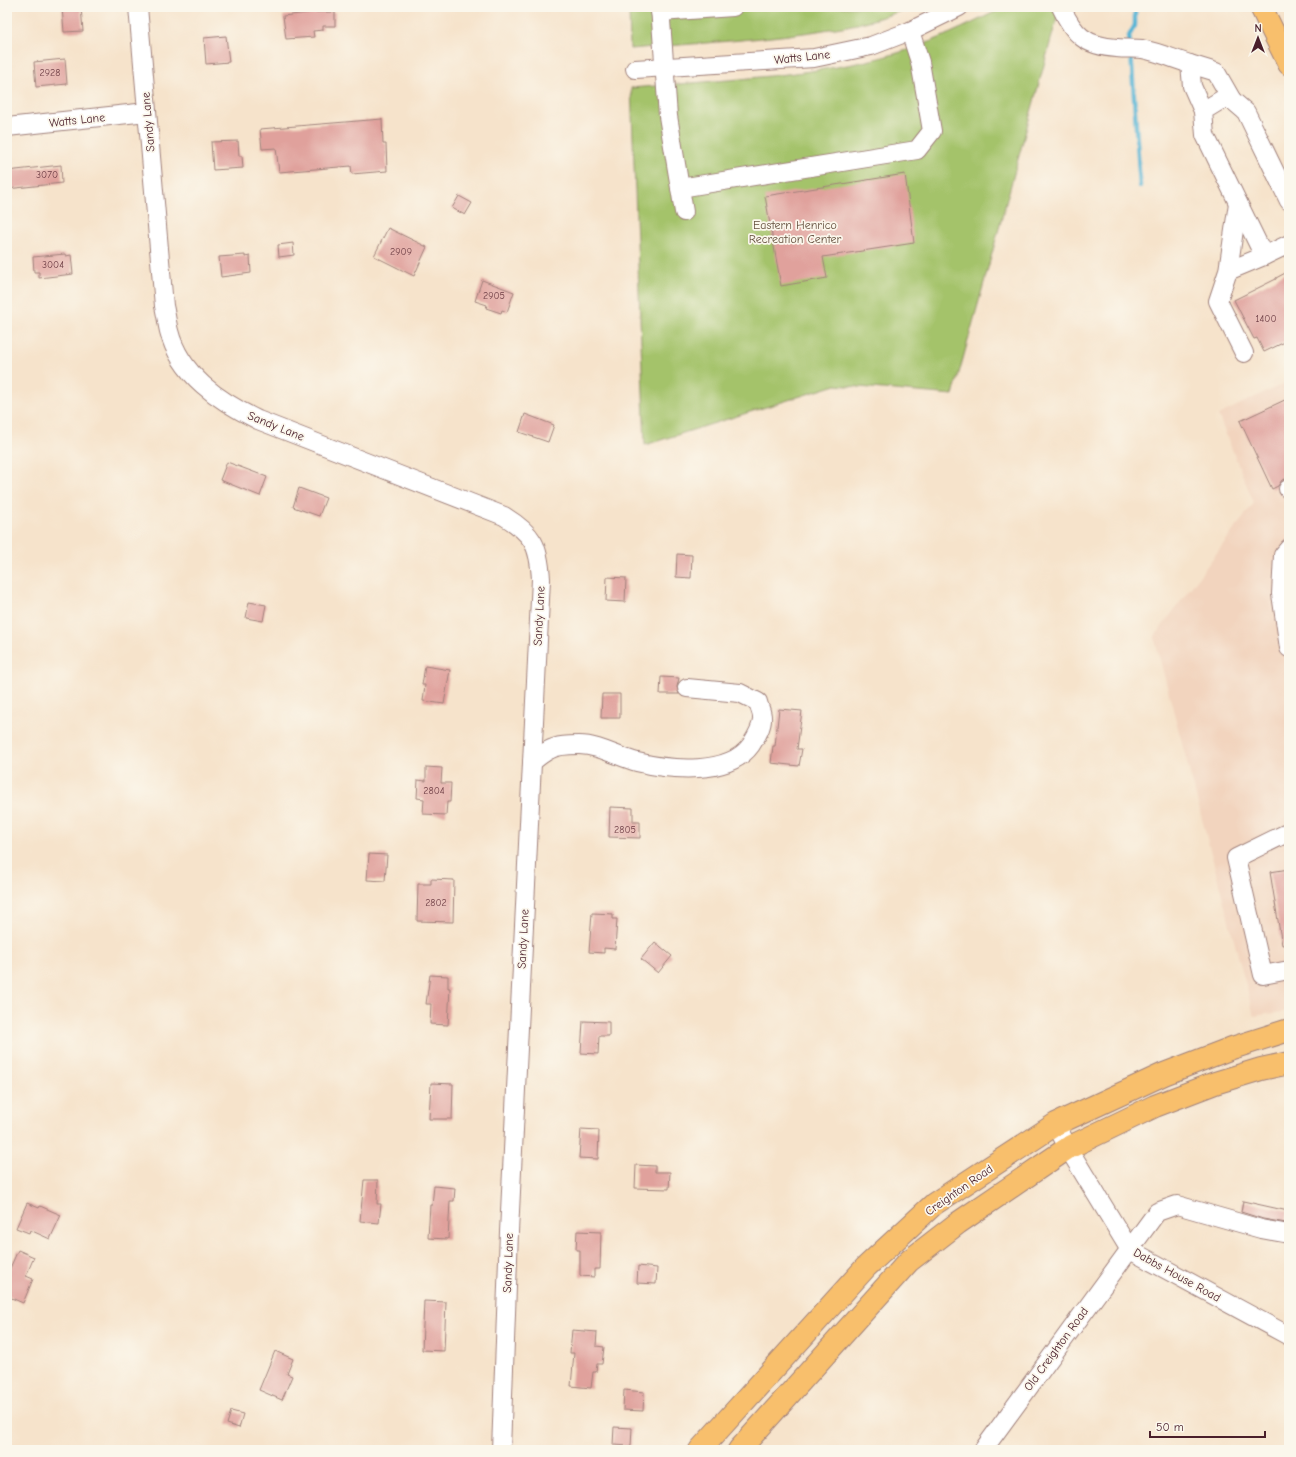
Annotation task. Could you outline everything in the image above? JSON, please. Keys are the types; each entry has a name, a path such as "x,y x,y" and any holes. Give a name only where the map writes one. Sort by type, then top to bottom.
{"main road":[{"path":"1261,7 1289,64"},
{"name":"Creighton Road","path":"700,1450 866,1267 934,1204 1056,1124 1164,1074 1232,1048 1289,1030"},
{"path":"739,1450 909,1261 958,1223 1068,1148 1155,1106 1185,1094 1214,1083 1261,1069 1289,1063"}],"street":[{"name":"Sandy Lane","path":"138,7 164,306 173,344 188,370 206,389 235,409 258,420 504,516 520,526 529,535 540,559 541,579 500,1450"},
{"path":"684,212 668,116 660,10 733,7"},
{"name":"Watts Lane","path":"635,69 814,58 871,46 910,31 959,7"},
{"path":"1061,7 1070,25 1082,38 1100,46 1142,49 1216,72 1232,100 1246,112 1289,201"},
{"path":"680,188 917,150 932,131 920,62 910,31"},
{"path":"1190,64 1192,86 1203,111 1205,135 1264,256"},
{"path":"1203,111 1221,100 1232,100"},
{"name":"Watts Lane","path":"7,127 147,112"},
{"path":"1238,203 1228,271 1218,301 1244,353"},
{"path":"1228,271 1289,244"},
{"path":"1289,548 1283,555 1281,594 1289,648"},
{"path":"532,762 550,749 581,745 600,749 637,762 690,768 712,767 731,762 747,751 757,735 762,718 758,702 740,692 687,688"},
{"path":"1289,832 1236,858 1263,975 1289,970"},
{"name":"Dabbs House Road","path":"1056,1124 1068,1148 1130,1250 1289,1336"},
{"name":"Old Creighton Road","path":"983,1450 1157,1212 1177,1206 1261,1229 1289,1234"}],"shaded area":[{"path":"1289,381 1289,1011 1254,1016 1154,637 1254,503 1218,415"}],"green space":[{"path":"629,7 912,7 865,22 810,32 630,49"},
{"name":"Eastern Henrico Recreation Center","path":"1005,7 1060,7 953,395 836,385 645,445 631,88 807,72 873,60 928,43"}],"building":[{"path":"62,7 81,7 83,31 64,32"},
{"path":"315,12 335,12 335,26 323,26 323,30 313,31 314,37 286,39 283,16"},
{"path":"226,36 229,62 206,64 204,38"},
{"path":"65,59 67,84 36,87 34,62"},
{"path":"382,119 383,144 386,144 387,171 352,174 351,166 279,172 276,148 262,149 260,129"},
{"path":"238,141 239,156 242,156 243,168 213,170 211,142"},
{"path":"61,165 62,183 7,189 7,171"},
{"path":"905,174 914,243 823,257 827,278 781,286 765,196"},
{"path":"459,196 472,203 465,215 452,208"},
{"path":"388,228 427,247 414,276 374,256"},
{"path":"293,243 294,255 279,257 278,245"},
{"path":"65,254 66,256 71,255 73,274 39,278 39,272 34,272 33,257"},
{"path":"245,255 245,257 250,256 251,273 221,277 219,257"},
{"path":"1289,271 1289,340 1264,352 1257,338 1254,339 1234,300"},
{"path":"482,280 514,292 507,312 502,310 501,313 486,308 487,305 475,301"},
{"path":"1289,398 1289,478 1282,480 1278,486 1272,489 1240,421"},
{"path":"525,414 554,425 548,442 519,432"},
{"path":"227,462 267,477 260,496 220,480"},
{"path":"299,488 326,498 319,516 293,507"},
{"path":"677,554 692,555 691,578 676,577"},
{"path":"607,577 626,578 625,602 606,601"},
{"path":"249,602 266,605 263,621 246,618"},
{"path":"425,666 450,670 444,704 423,701 425,685 422,685"},
{"path":"661,677 679,678 677,687 679,694 660,694"},
{"path":"602,694 620,694 620,718 601,718"},
{"path":"779,709 802,711 797,749 802,749 799,766 771,763 773,746 775,746"},
{"path":"426,767 442,768 441,783 451,783 450,802 447,802 446,815 423,814 424,799 417,798 418,780 426,781"},
{"path":"610,807 633,808 633,822 640,822 640,838 609,837"},
{"path":"369,854 387,855 385,881 367,880"},
{"path":"1289,869 1289,944 1282,945 1270,872"},
{"path":"431,879 454,880 453,922 417,921 418,884 431,884"},
{"path":"592,913 613,914 613,919 617,919 615,949 604,948 604,953 589,952"},
{"path":"655,942 672,956 658,973 641,959"},
{"path":"430,975 448,976 448,988 450,988 448,1025 430,1024 431,1004 426,1004"},
{"path":"583,1021 609,1022 609,1036 599,1036 598,1054 581,1053"},
{"path":"431,1083 453,1084 452,1119 429,1119"},
{"path":"581,1129 599,1130 598,1159 579,1158"},
{"path":"636,1165 655,1166 655,1172 670,1172 669,1189 635,1188"},
{"path":"364,1180 378,1180 377,1204 381,1204 379,1223 360,1221"},
{"path":"434,1186 455,1188 454,1201 450,1201 448,1239 428,1238 430,1205 432,1205"},
{"path":"1243,1201 1288,1211 1286,1223 1263,1219 1241,1212"},
{"path":"27,1203 39,1208 40,1206 61,1215 50,1239 30,1230 29,1233 16,1228"},
{"path":"577,1231 601,1232 600,1269 594,1269 594,1277 580,1276 580,1250 576,1250"},
{"path":"18,1250 34,1257 26,1276 33,1279 23,1303 7,1296 7,1275"},
{"path":"638,1266 657,1268 656,1284 637,1283"},
{"path":"424,1301 446,1302 444,1351 422,1350"},
{"path":"572,1330 597,1332 596,1346 604,1347 602,1364 597,1364 596,1372 593,1372 591,1388 571,1386 574,1353 570,1353"},
{"path":"275,1351 293,1359 287,1374 292,1376 282,1400 259,1390"},
{"path":"624,1390 644,1392 643,1411 623,1410"},
{"path":"231,1411 243,1414 239,1428 227,1424"},
{"path":"614,1427 632,1428 631,1446 613,1445"}],"waterway":[{"path":"1130,45 1129,36 1135,25 1135,7"},
{"path":"1131,52 1140,186"}]}
